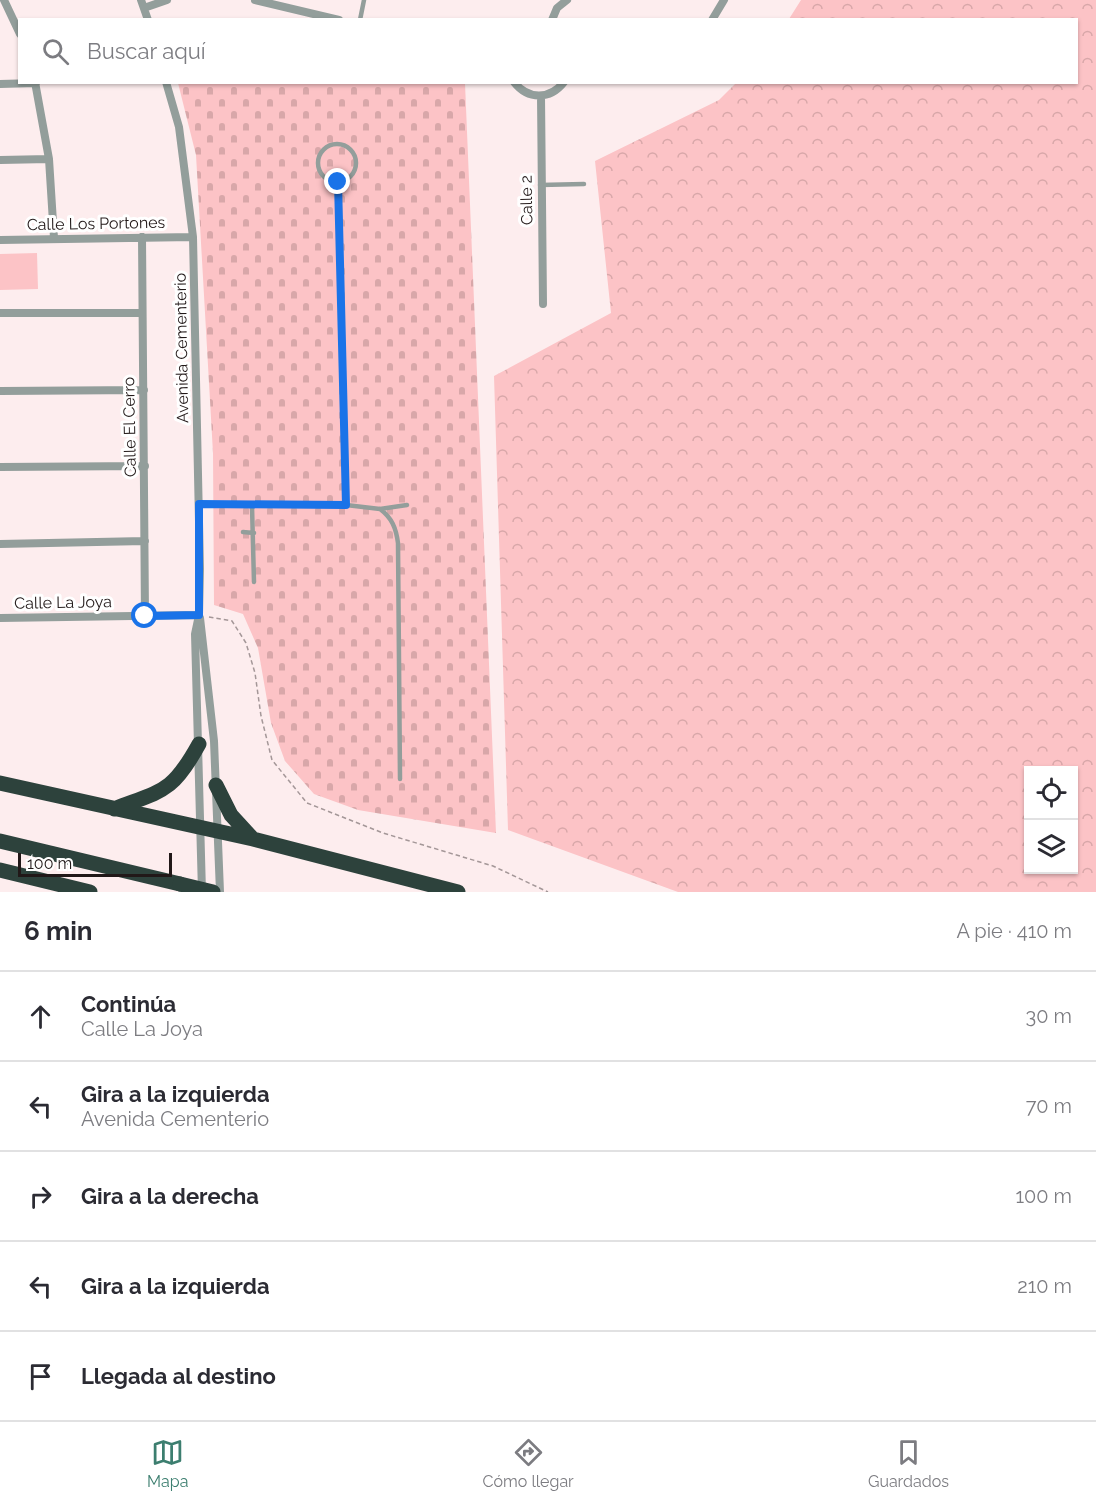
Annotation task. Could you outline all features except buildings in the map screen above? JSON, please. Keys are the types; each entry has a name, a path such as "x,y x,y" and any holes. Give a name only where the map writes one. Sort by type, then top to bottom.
{"highway":[{"path":"114,808 148,798 172,785 186,769 200,744"},
{"path":"0,783 253,839 458,892"},
{"path":"216,785 231,815 253,839"},
{"path":"0,841 213,892"},
{"path":"0,870 90,892"}],"street":[{"path":"143,4 167,0"},
{"path":"255,0 331,18"},
{"path":"553,18 557,8 567,0"},
{"path":"713,18 724,0"},
{"path":"3,4 18,30"},
{"path":"0,84 18,83"},
{"path":"35,84 49,159 54,238"},
{"name":"Avenida Cementerio","path":"167,84 179,127 193,237 199,615 205,647 216,785 220,892"},
{"path":"516,84 529,95 541,96 550,94 562,84"},
{"name":"Calle 2","path":"541,96 540,185 543,304"},
{"path":"0,160 49,159"},
{"name":"Calle El Cerro","path":"142,237 145,616"},
{"name":"Calle Los Portones","path":"0,240 193,237"},
{"path":"0,313 142,313"},
{"path":"0,391 144,390"},
{"path":"0,467 145,466"},
{"path":"0,544 145,542"},
{"name":"Avenida Cementerio","path":"199,615 195,634 200,744 202,892"},
{"name":"Calle La Joya","path":"0,618 199,615"}],"lane":[{"path":"360,18 364,0"},
{"path":"336,145 347,147 356,163 349,178 338,182 326,178 319,161 325,150 336,145"},
{"path":"338,182 346,505"},
{"path":"540,185 584,184"},
{"path":"199,504 346,505 380,509 407,505"},
{"path":"252,506 254,582"},
{"path":"380,509 388,515 396,528 398,543 400,779"},
{"path":"243,532 254,533"}],"path":[{"path":"199,615 232,621 246,643 255,673 261,716 272,759 307,804 383,832 493,866 548,892"}],"green space":[{"path":"801,0 1096,0 1096,892 678,892 508,830 494,376 611,313 595,161 719,100 735,84 1078,84 1078,18 790,18"},
{"path":"178,84 465,84 496,833 358,810 314,794 285,761 271,723 258,648 243,614 214,605 213,453 196,155"},
{"path":"37,253 38,289 0,290 0,254"}],"route":[{"path":"145,616 199,615 199,504 346,505 338,182"}]}
